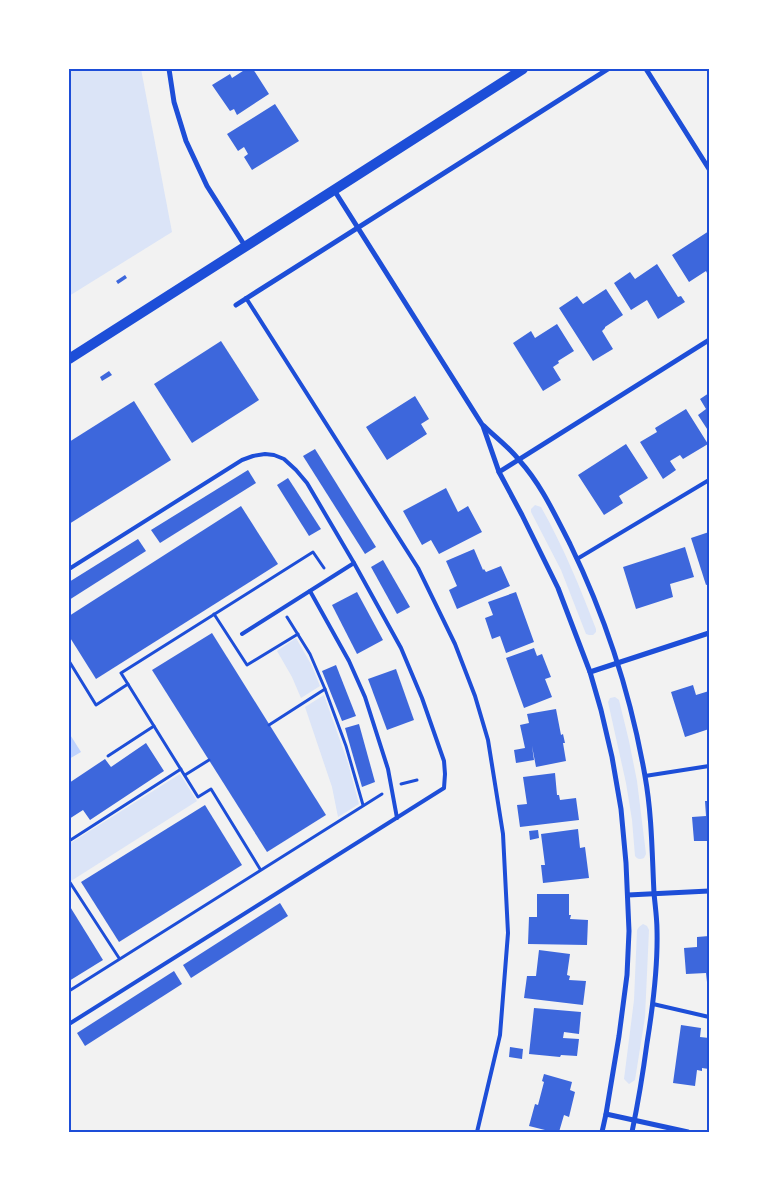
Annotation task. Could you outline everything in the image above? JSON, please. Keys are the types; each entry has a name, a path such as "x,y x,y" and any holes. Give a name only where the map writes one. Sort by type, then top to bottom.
{"main road":[{"path":"69,359 523,69"}],"street":[{"path":"169,69 174,102 186,141 207,186 246,247"},
{"path":"236,305 608,69"},
{"path":"646,69 709,169"},
{"path":"334,190 483,426 499,472 558,588 590,672 612,757 621,809 629,930 627,975 619,1036 602,1132"},
{"path":"499,472 709,340"},
{"path":"483,426 519,459 546,498 577,559 617,663 628,700 645,776 653,852 657,931 656,972 653,1004 632,1132"},
{"path":"590,672 709,634"},
{"path":"628,895 709,891"},
{"path":"606,1114 688,1132"}],"lane":[{"path":"246,298 418,568 455,644 476,696 488,740 503,834 508,934 500,1035 478,1132"},
{"path":"69,568 242,460 265,454 284,459 307,484 401,648 422,698 444,761 445,774 444,788 69,1024"},
{"path":"577,559 709,480"},
{"path":"242,634 354,563"},
{"path":"310,591 349,661 365,697 388,769 397,818"},
{"path":"645,776 709,766"},
{"path":"653,1004 709,1017"}],"path":[{"path":"260,870 211,790 198,797 121,673 314,552 330,578"},
{"path":"282,608 310,654 325,689 346,746 363,805"},
{"path":"214,614 247,666 298,634"},
{"path":"69,661 96,705 128,684"},
{"path":"269,725 325,689"},
{"path":"108,756 154,726"},
{"path":"185,775 209,760"},
{"path":"69,841 181,770"},
{"path":"69,991 363,805 399,784 418,780"},
{"path":"69,881 120,958"}],"shaded area":[{"path":"69,69 141,69 172,232 69,296"},
{"path":"535,505 541,507 571,567 596,629 593,635 586,634 561,570 531,512"},
{"path":"296,638 312,666 320,686 301,698 292,677 277,651"},
{"path":"324,695 348,763 359,804 338,817 332,787 305,707"},
{"path":"615,697 619,700 637,781 646,854 641,859 635,856 626,783 608,702 610,698"},
{"path":"180,774 197,801 71,881 69,877 69,844"},
{"path":"643,924 649,930 645,1017 635,1080 629,1084 624,1079 634,1000 637,930"}],"water":[{"path":"69,733 81,752 69,759"}],"building":[{"path":"246,69 253,69 269,94 237,115 234,109 230,111 212,85 230,74 232,78"},
{"path":"275,104 299,141 252,170 244,157 248,154 244,147 238,151 227,134"},
{"path":"709,231 709,272 707,273 706,271 689,282 672,255"},
{"path":"657,264 678,297 681,296 685,302 658,319 647,300 631,310 614,283 630,272 635,279"},
{"path":"125,275 127,278 118,284 116,281"},
{"path":"606,289 623,315 602,331 613,349 593,361 559,308 577,296 583,304"},
{"path":"557,324 574,351 558,361 559,363 553,367 561,380 543,391 513,343 531,331 535,338"},
{"path":"221,341 259,400 192,443 154,384"},
{"path":"109,371 112,375 102,381 100,377"},
{"path":"709,393 709,432 698,415 706,409 700,399"},
{"path":"415,396 429,419 421,424 427,434 387,460 366,427"},
{"path":"134,401 171,460 69,524 69,442"},
{"path":"686,409 708,444 683,459 680,455 670,461 676,470 663,479 640,442 657,432 655,428"},
{"path":"626,444 648,478 619,496 623,503 604,515 578,475"},
{"path":"315,449 376,547 365,554 303,456"},
{"path":"248,470 256,483 160,543 151,530"},
{"path":"288,478 321,529 309,536 277,485"},
{"path":"446,488 458,512 468,506 482,532 439,554 431,540 422,545 403,511"},
{"path":"241,506 278,564 96,679 69,636 69,616"},
{"path":"709,532 709,584 706,585 691,538"},
{"path":"138,539 146,551 69,600 69,582"},
{"path":"685,547 694,577 670,584 673,597 636,609 623,567"},
{"path":"474,549 483,570 486,572 501,566 510,586 457,609 449,590 457,586 446,561"},
{"path":"383,560 410,607 397,614 371,567"},
{"path":"357,592 383,640 357,654 332,605"},
{"path":"516,592 534,642 506,653 500,636 492,639 485,618 493,615 488,602"},
{"path":"212,633 326,815 267,852 152,670"},
{"path":"534,648 537,656 542,654 551,677 545,679 552,697 524,708 506,658"},
{"path":"336,665 356,716 342,721 322,671"},
{"path":"396,669 414,720 387,730 368,679"},
{"path":"693,685 696,695 709,691 709,729 685,737 671,692"},
{"path":"556,709 561,735 563,734 565,743 563,743 566,761 536,767 532,746 534,760 516,763 514,750 525,748 520,725 529,723 527,714"},
{"path":"359,724 375,782 362,787 345,728"},
{"path":"146,743 164,771 90,820 83,810 69,819 69,783 105,759 111,767"},
{"path":"555,773 557,795 559,795 560,800 576,798 579,820 520,827 517,805 527,804 523,777"},
{"path":"705,801 709,801 709,841 694,841 692,817 706,816"},
{"path":"205,805 242,865 119,942 81,882"},
{"path":"578,829 580,848 585,847 589,878 543,883 541,865 545,865 541,834"},
{"path":"538,830 539,838 530,840 529,831"},
{"path":"537,894 569,894 570,919 588,920 587,945 528,944 529,917 537,917"},
{"path":"280,903 288,916 191,978 183,965"},
{"path":"69,905 103,960 69,981"},
{"path":"709,936 709,982 707,982 706,973 686,974 684,948 697,947 697,937"},
{"path":"539,950 570,954 567,975 570,976 569,980 586,981 583,1005 524,998 527,976 536,976"},
{"path":"174,971 182,984 85,1046 77,1033"},
{"path":"534,1008 581,1012 579,1034 564,1032 563,1038 579,1039 577,1056 561,1055 560,1057 529,1054"},
{"path":"681,1025 701,1028 700,1037 709,1038 709,1069 702,1068 702,1071 697,1070 695,1086 673,1083"},
{"path":"510,1047 523,1049 522,1059 509,1057"},
{"path":"544,1074 572,1082 570,1090 575,1092 569,1117 564,1115 559,1132 529,1126 535,1104 538,1105 544,1082 542,1081"}]}
